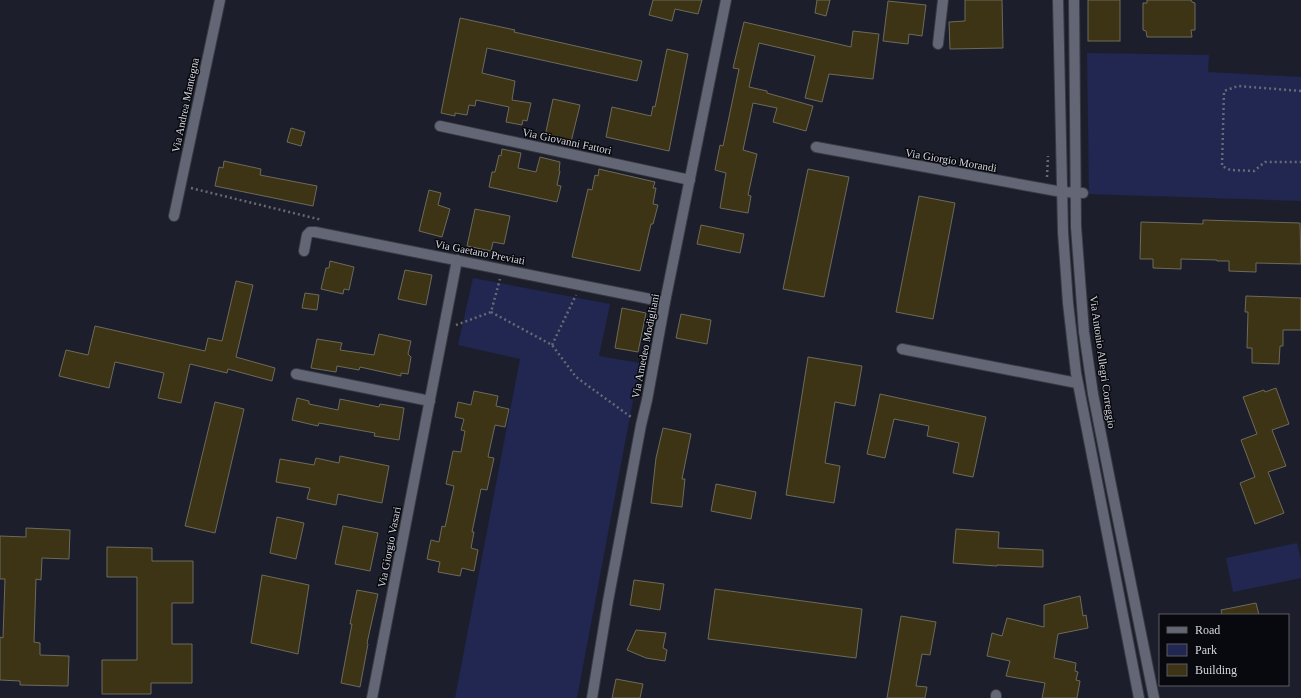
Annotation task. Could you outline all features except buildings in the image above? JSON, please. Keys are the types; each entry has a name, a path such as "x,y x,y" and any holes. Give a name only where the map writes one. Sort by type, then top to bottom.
{"street":[{"name":"Via Andrea Mantegna","path":"174,216 220,0"},
{"name":"Via Amedeo Modigliani","path":"592,698 608,601 641,425 726,0"},
{"path":"938,44 943,0"},
{"path":"1058,0 1065,266 1077,383 1139,698"},
{"name":"Via Antonio Allegri Correggio","path":"1074,0 1079,193 1076,227 1084,332 1093,394 1154,698"},
{"name":"Via Giovanni Fattori","path":"440,126 690,180"},
{"name":"Via Giorgio Morandi","path":"816,147 1062,192 1079,193"},
{"name":"Via Gaetano Previati","path":"304,251 307,235 310,232 665,302"},
{"name":"Via Giorgio Vasari","path":"372,698 457,260"},
{"path":"902,349 1077,383"},
{"path":"296,374 430,401"}],"path":[{"path":"1301,92 1238,86 1224,91 1222,166 1230,170 1254,171 1266,162 1301,162"},
{"path":"180,185 318,218 327,222 332,229 334,236"},
{"path":"491,312 503,269"},
{"path":"552,345 580,285"},
{"path":"443,329 491,312 552,345 576,377 641,425"}],"green space":[{"path":"1087,53 1209,55 1208,72 1301,77 1301,201 1089,194"},
{"path":"473,278 610,304 599,356 640,363 577,698 455,698 520,359 458,345"},
{"path":"1297,543 1301,561 1301,578 1233,592 1226,558"}]}
